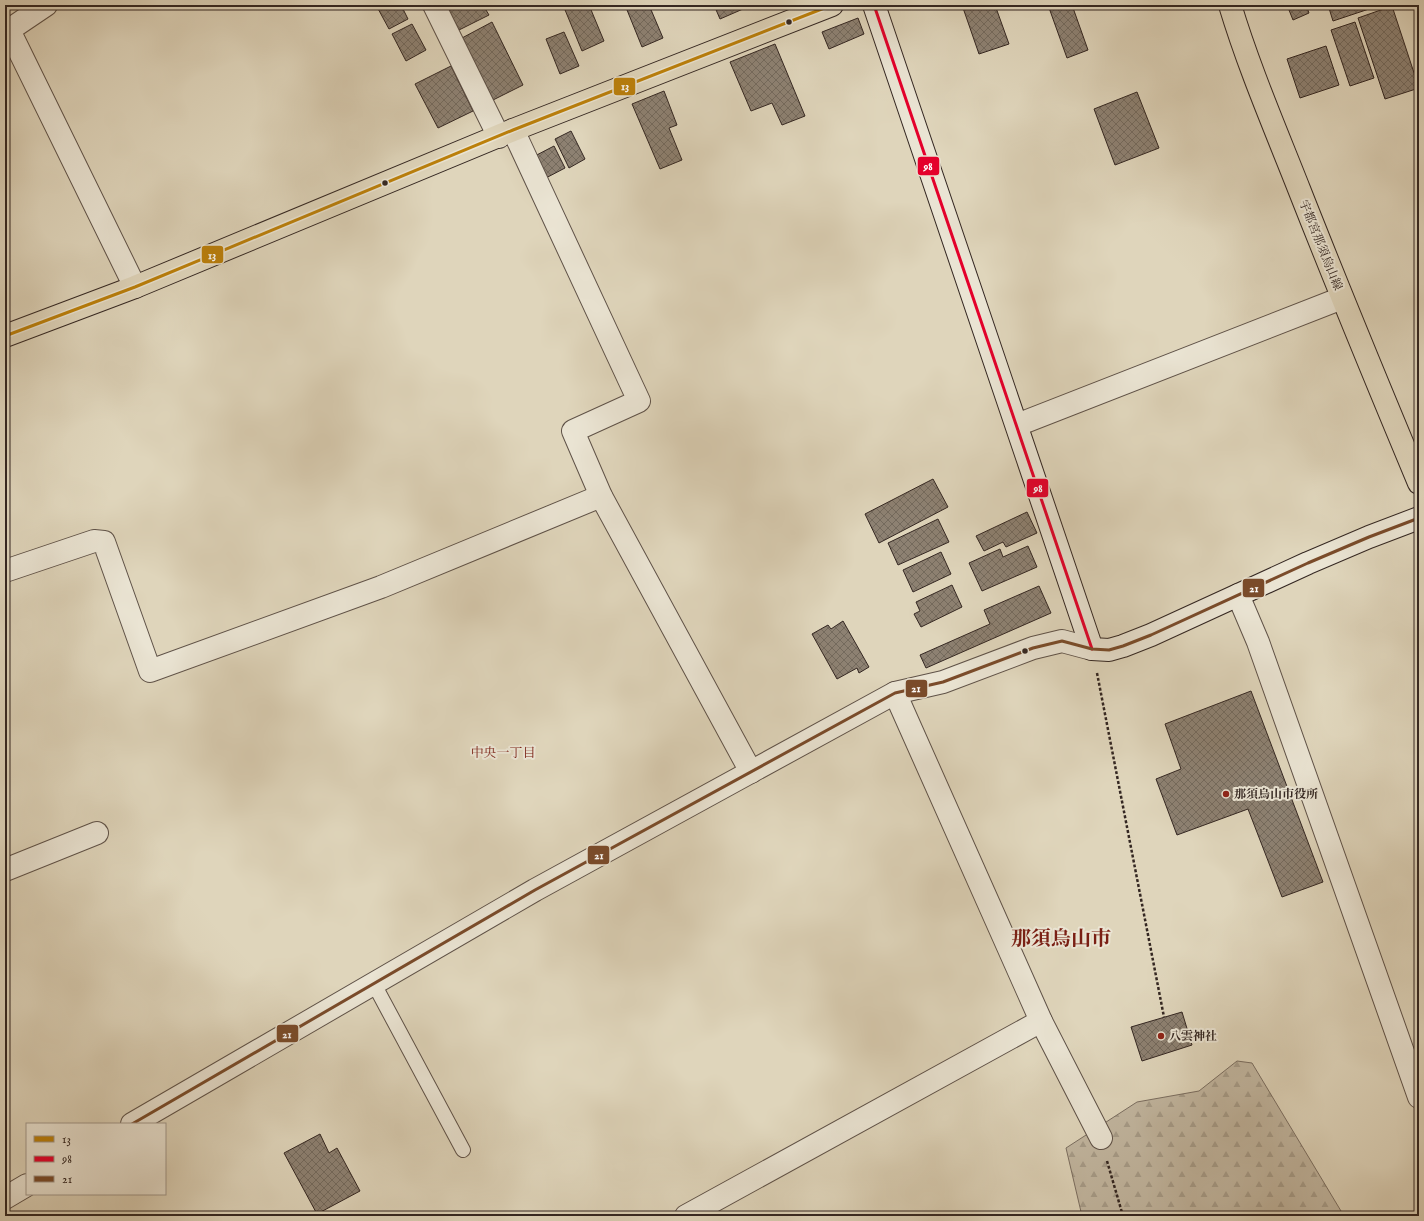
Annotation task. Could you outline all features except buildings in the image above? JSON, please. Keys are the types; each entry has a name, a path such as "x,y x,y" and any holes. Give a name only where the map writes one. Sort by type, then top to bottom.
{"main road":[{"path":"5,336 135,287 506,134 832,5"},
{"name":"宇都宮那須烏山線","path":"1230,5 1260,90 1342,298 1419,483"}],"street":[{"path":"46,5 7,31 135,287"},
{"path":"434,5 506,134 639,401 573,431 601,496 751,772"},
{"path":"874,5 1092,648"},
{"path":"1017,425 1342,298"},
{"path":"5,570 94,541 104,542 150,671 381,588 601,496"},
{"path":"134,1123 535,890 895,693 943,682 1033,648 1062,641 1092,648 1109,650 1123,646 1151,635 1308,563 1419,518"},
{"path":"1238,595 1258,642 1419,1097"},
{"path":"895,693 1041,1021 1101,1138"},
{"path":"5,870 97,833"},
{"path":"686,1216 1041,1021"},
{"path":"5,1198 26,1186"}],"lane":[{"path":"374,984 463,1150"}],"path":[{"path":"1092,648 1164,1017"},
{"path":"1101,1138 1123,1216"}],"green space":[{"path":"1237,1061 1252,1063 1344,1216 1082,1216 1066,1148 1137,1102 1199,1091"}],"transit line":[{"name":"13","path":"5,336 135,287 513,130 832,5"},
{"name":"98","path":"874,5 1092,649"},
{"name":"21","path":"134,1123 535,890 895,693 943,682 1033,648 1062,641 1092,649 1109,650 1123,646 1151,635 1308,563 1419,518"}],"place":[{"name":"那須烏山市役所","path":"1226,794"},
{"name":"八雲神社","path":"1161,1036"}],"district":[{"name":"中央一丁目","path":"503,752"},
{"name":"那須烏山市","path":"1061,938"}]}
